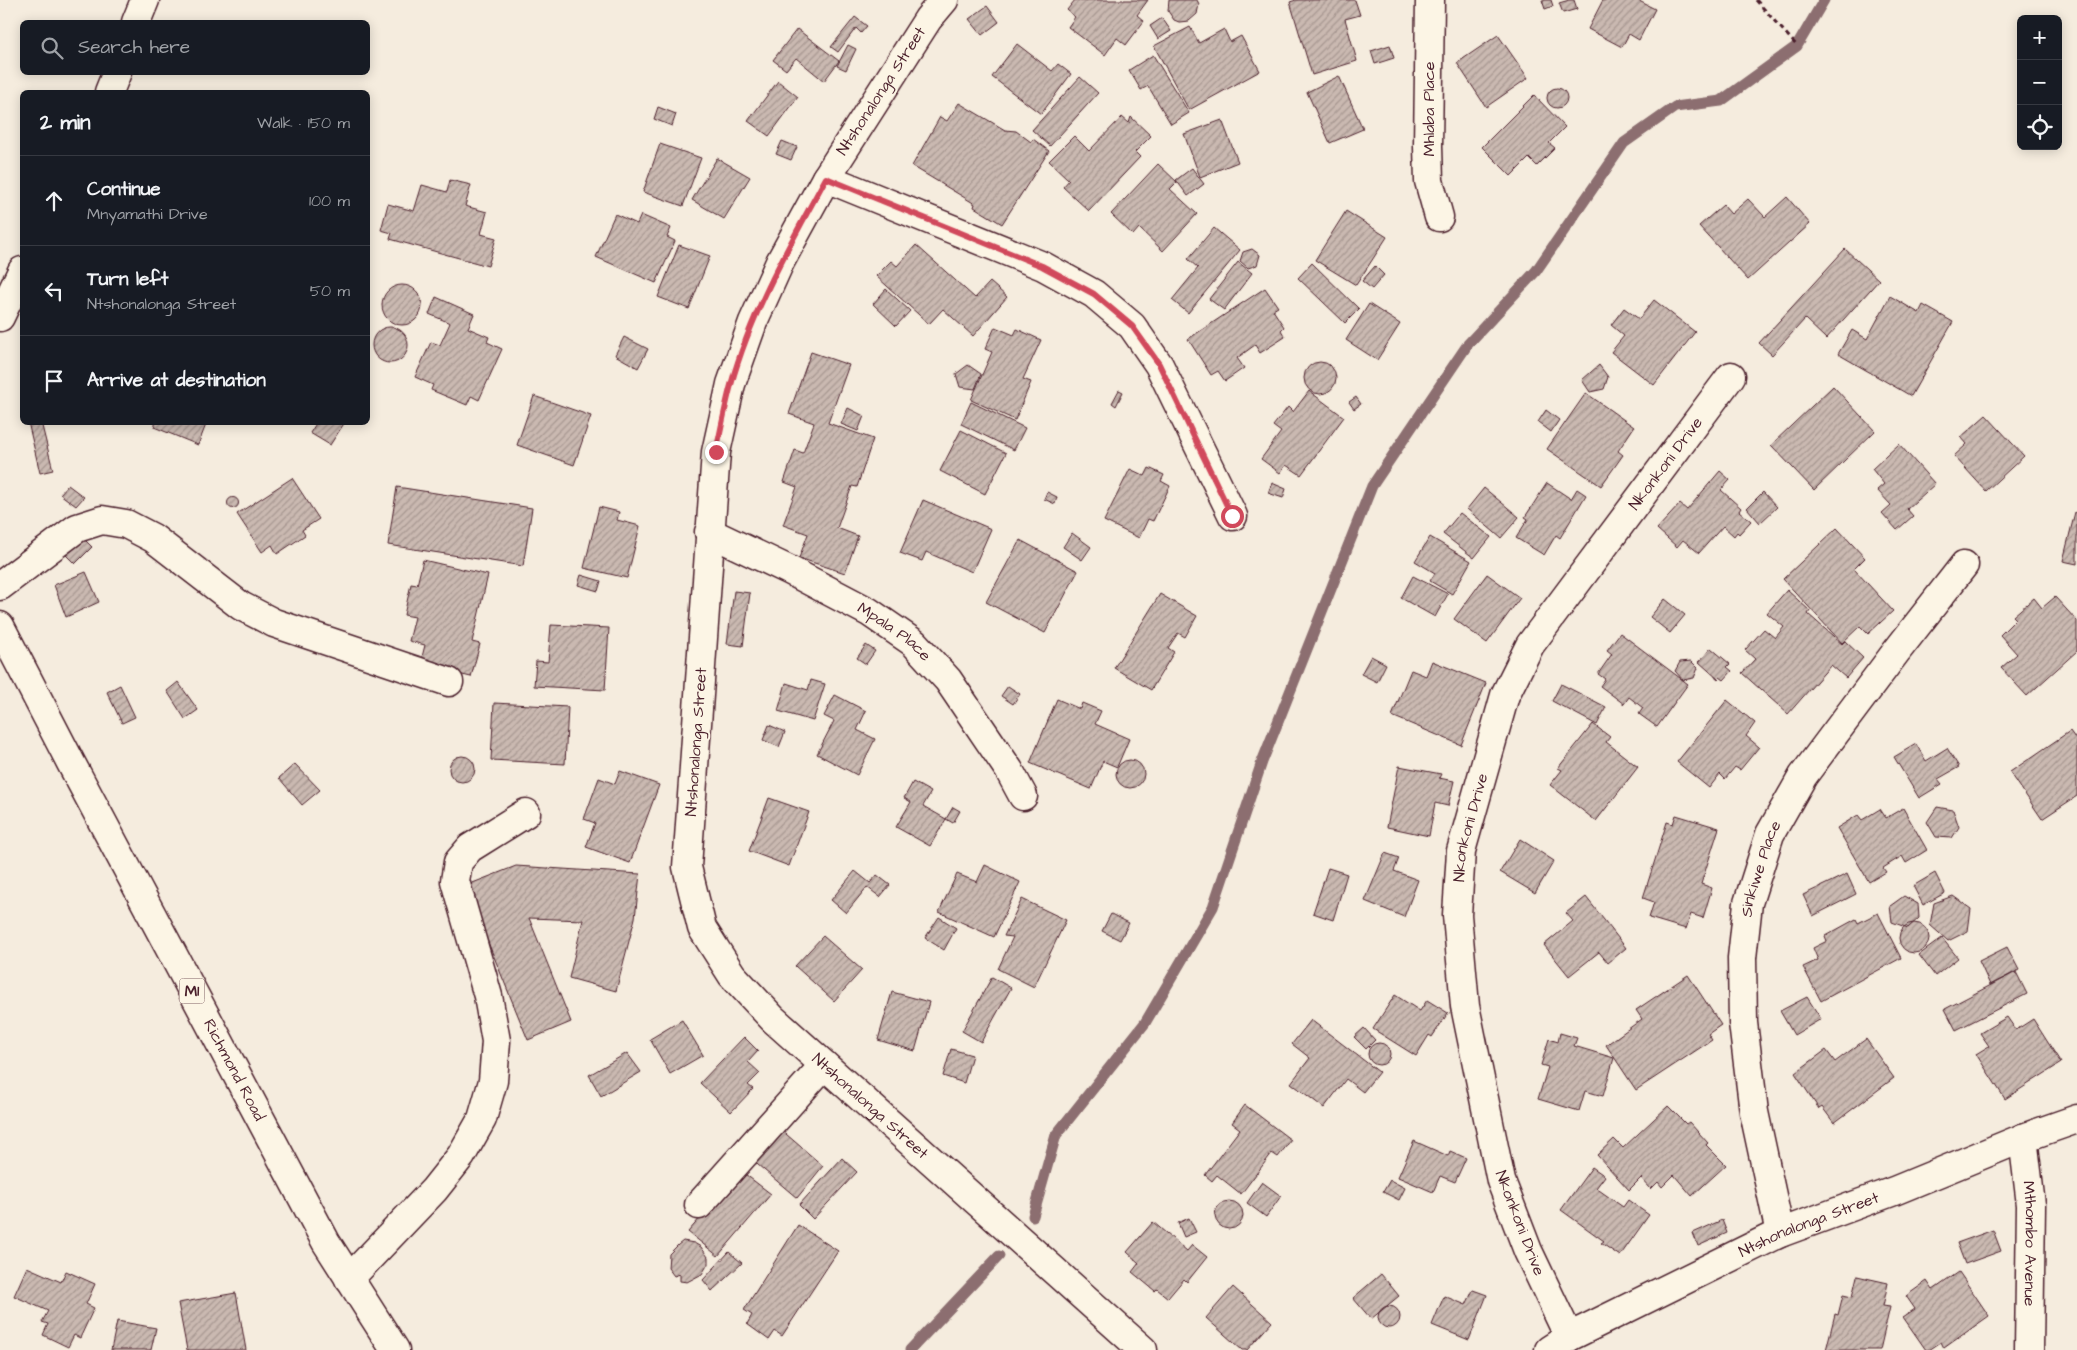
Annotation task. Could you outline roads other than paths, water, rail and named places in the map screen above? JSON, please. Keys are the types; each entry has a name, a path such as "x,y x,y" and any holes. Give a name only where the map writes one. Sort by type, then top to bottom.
{"main road":[{"path":"137,20 145,0"},
{"name":"Mhlaba Place","path":"1430,0 1429,181 1439,217"},
{"name":"Ntshonalonga Street","path":"931,6 826,178 780,262 753,322 731,384 716,452 687,867 702,928 732,975 773,1019 1143,1350"},
{"path":"110,90 116,75"},
{"path":"826,178 1042,266 1094,294 1132,326 1159,364 1232,516"},
{"path":"0,317 20,275"},
{"name":"Nkonkoni Drive","path":"1559,1343 1528,1251 1501,1181 1465,1006 1457,915 1461,851 1505,695 1530,645 1731,376"},
{"path":"0,586 77,528 102,520 126,524 153,538 241,606 274,623 449,682"},
{"name":"Mpala Place","path":"710,532 791,571 869,612 914,643 948,680 1009,770 1023,796"},
{"name":"Sinkiwe Place","path":"1780,1233 1754,1112 1743,1023 1742,958 1748,903 1770,834 1803,776 1964,565"},
{"name":"Richmond Road","path":"0,626 70,763 326,1242 395,1350"},
{"path":"349,1279 434,1190 461,1156 482,1119 493,1081 496,1041 488,996 455,881 458,862 470,848 526,813"},
{"path":"699,1205 824,1065"},
{"name":"Ntshonalonga Street","path":"1559,1343 1780,1233 1894,1191 2023,1138 2077,1119"},
{"name":"Mthombo Avenue","path":"2023,1138 2031,1205 2029,1350"}],"waterway":[{"path":"1033,1216 1056,1135 1145,1023 1213,907 1262,762 1372,486 1468,344 1536,271 1624,143 1675,107 1721,101 1797,46 1824,0"},
{"path":"910,1350 999,1256"}]}
